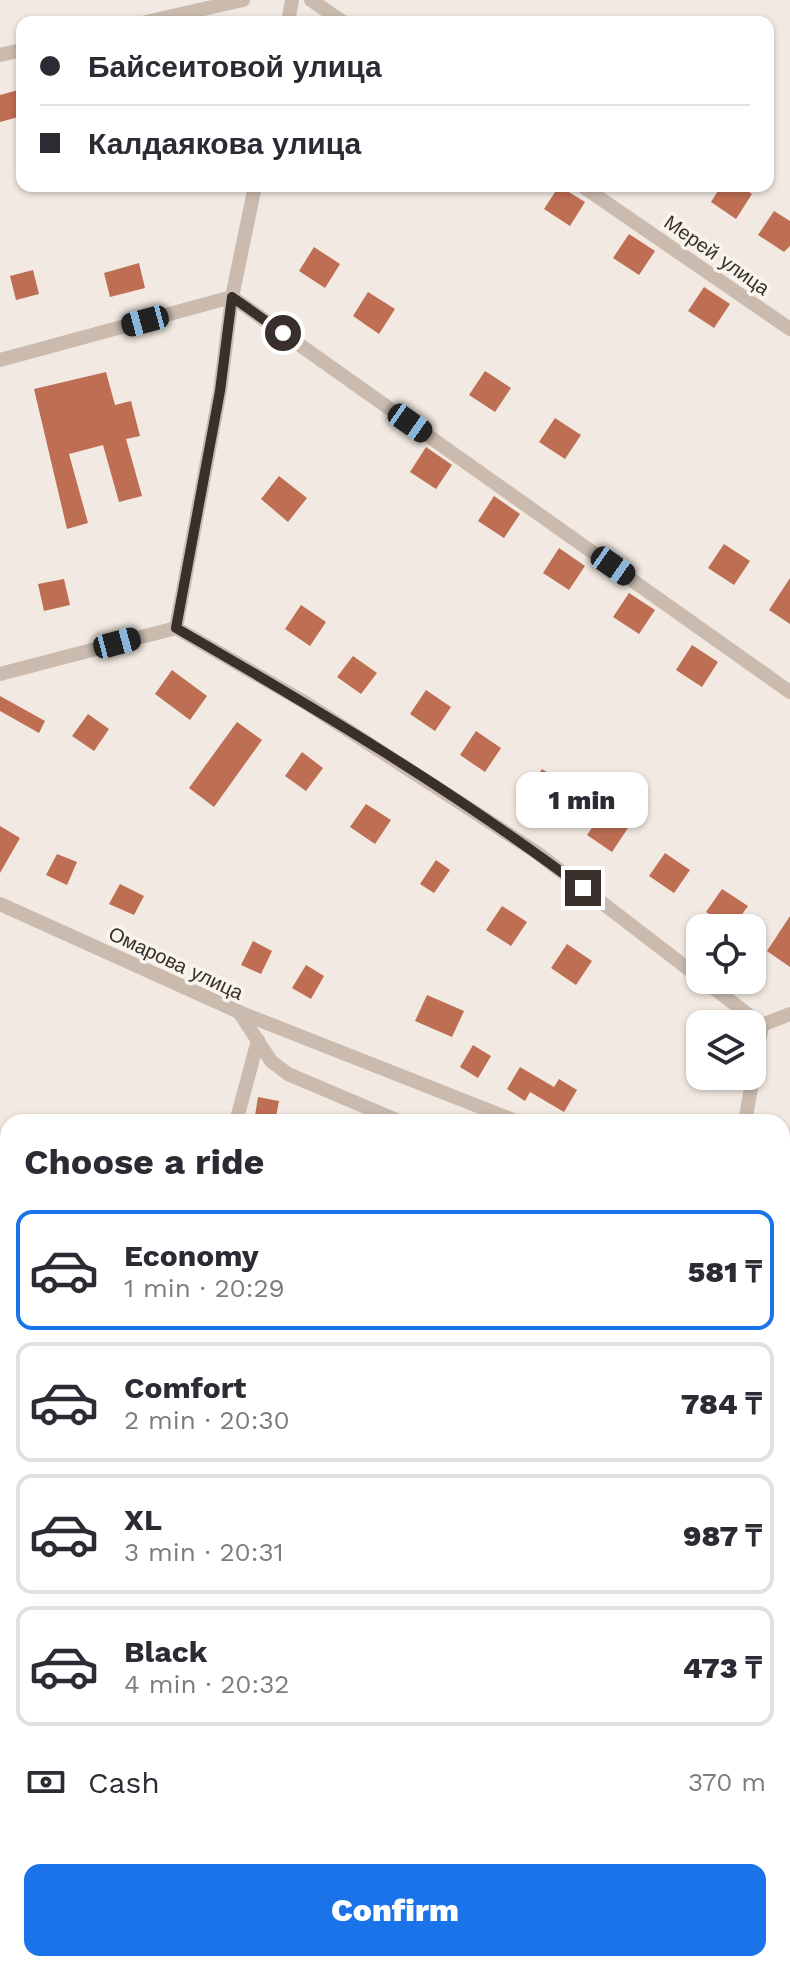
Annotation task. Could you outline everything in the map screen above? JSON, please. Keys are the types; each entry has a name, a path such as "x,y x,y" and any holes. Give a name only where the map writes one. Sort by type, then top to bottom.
{"street":[{"path":"172,16 243,0"},
{"path":"311,0 334,16"},
{"path":"176,628 220,391 232,297 254,192"},
{"name":"Мерей улица","path":"591,192 790,329"},
{"path":"0,360 232,297"},
{"path":"232,297 790,692"},
{"path":"0,674 176,628 306,703 536,852 686,967"},
{"name":"Омарова улица","path":"0,904 239,1012 271,1061 288,1074 382,1114"},
{"path":"721,994 742,1010"},
{"path":"239,1012 498,1114"},
{"path":"766,1023 790,1014"},
{"path":"238,1114 258,1040"},
{"path":"746,1114 751,1090"}],"building":[{"path":"16,91 16,118 0,122 0,95"},
{"path":"555,192 569,192 585,202 570,226 544,209"},
{"path":"717,192 752,194 736,219 711,202"},
{"path":"774,211 790,221 790,246 784,252 758,235"},
{"path":"629,234 655,251 639,275 613,258"},
{"path":"314,247 340,264 325,288 299,271"},
{"path":"139,263 145,288 110,297 104,273"},
{"path":"33,270 39,294 16,300 10,276"},
{"path":"704,287 730,304 714,328 688,311"},
{"path":"368,292 395,309 379,334 353,316"},
{"path":"485,371 511,388 495,412 469,395"},
{"path":"106,372 115,405 131,401 140,436 126,439 142,496 119,502 103,445 69,454 88,523 67,529 34,389"},
{"path":"555,418 581,435 565,459 539,442"},
{"path":"426,447 452,465 436,489 410,472"},
{"path":"279,476 307,498 288,522 261,499"},
{"path":"494,496 520,514 504,538 478,521"},
{"path":"724,544 750,561 734,585 708,568"},
{"path":"559,548 585,566 569,590 543,573"},
{"path":"790,578 790,624 769,610"},
{"path":"64,579 70,605 44,611 38,584"},
{"path":"629,593 655,610 639,634 613,617"},
{"path":"301,605 326,622 310,646 285,629"},
{"path":"692,645 718,662 702,687 676,670"},
{"path":"353,656 377,673 361,694 337,677"},
{"path":"172,670 207,696 190,720 155,694"},
{"path":"426,690 451,707 435,731 410,714"},
{"path":"0,696 45,721 39,733 0,711"},
{"path":"88,714 109,729 94,751 72,736"},
{"path":"237,722 262,740 214,807 189,788"},
{"path":"476,731 501,748 485,772 460,755"},
{"path":"302,752 323,768 306,791 285,776"},
{"path":"542,769 568,786 552,810 527,793"},
{"path":"366,804 391,820 375,844 350,827"},
{"path":"603,811 628,828 612,852 587,835"},
{"path":"0,826 20,838 0,873"},
{"path":"665,853 690,870 674,893 649,876"},
{"path":"57,854 77,862 67,885 46,875"},
{"path":"436,860 450,870 434,893 420,884"},
{"path":"120,884 144,896 134,915 109,904"},
{"path":"722,889 748,906 742,914 706,912"},
{"path":"502,906 527,922 511,946 486,930"},
{"path":"790,916 790,967 767,951"},
{"path":"253,941 272,951 261,974 241,965"},
{"path":"567,944 592,961 576,985 551,968"},
{"path":"306,965 324,976 311,999 292,988"},
{"path":"427,995 464,1011 452,1037 415,1021"},
{"path":"473,1045 491,1056 478,1078 460,1067"},
{"path":"520,1067 554,1087 559,1079 577,1090 564,1112 530,1092 525,1101 507,1089"},
{"path":"258,1097 279,1101 277,1114 255,1114"}],"route":[{"path":"283,333 232,297 220,391 176,628 306,703 536,852 583,888"}]}
